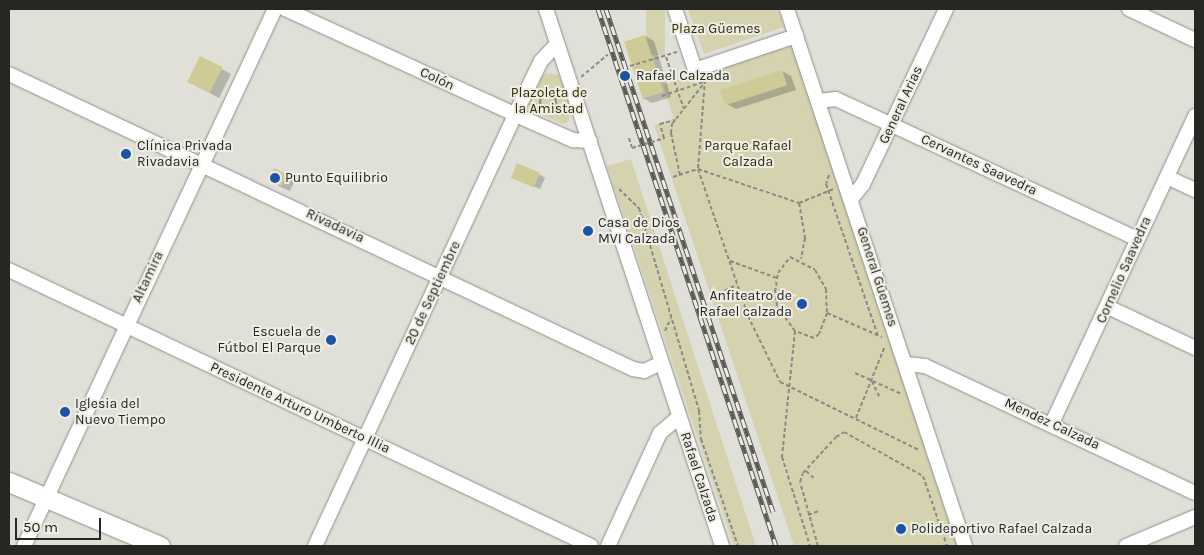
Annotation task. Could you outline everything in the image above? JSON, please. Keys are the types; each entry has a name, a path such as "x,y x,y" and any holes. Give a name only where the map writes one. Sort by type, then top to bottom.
{"main road":[{"path":"9,482 160,546"}],"street":[{"name":"Altamira","path":"24,546 125,326 275,9"},
{"name":"Colón","path":"285,9 515,115 573,140 590,141"},
{"name":"Rafael Calzada","path":"546,9 722,546"},
{"path":"675,9 688,48 701,68 796,36"},
{"name":"General Güemes","path":"787,9 852,198 965,546"},
{"name":"General Arias","path":"852,198 863,184 946,9"},
{"path":"1129,9 1195,40"},
{"name":"20 de Septiembre","path":"314,546 541,61 557,44"},
{"name":"Rivadavia","path":"9,74 442,276 633,369 644,371 661,363"},
{"name":"Cervantes Saavedra","path":"819,101 836,99 1137,239"},
{"name":"Cornelio Saavedra","path":"1052,423 1108,307 1137,239 1195,116"},
{"path":"1167,177 1195,190"},
{"name":"Presidente Arturo Umberto Illia","path":"9,270 592,546"},
{"path":"1108,307 1195,348"},
{"name":"Mendez Calzada","path":"906,364 925,366 1052,423 1195,492"},
{"path":"608,546 660,433 679,418"},
{"path":"1126,546 1195,517"}],"path":[{"path":"630,66 688,48"},
{"path":"571,86 608,54"},
{"path":"666,56 684,109"},
{"path":"701,68 705,81 698,169 748,316 780,382 922,451 934,451"},
{"path":"662,96 722,75"},
{"path":"680,175 671,134 675,120 705,81"},
{"path":"549,94 554,96 557,104 554,108 544,110 540,105 541,97 549,94"},
{"path":"629,138 632,148 664,138 660,124 675,120"},
{"path":"673,177 698,169 798,203 835,189"},
{"path":"598,170 638,208 699,411 701,439 738,546"},
{"path":"830,172 826,184 828,191 878,336"},
{"path":"798,203 805,238 800,260"},
{"path":"787,258 800,260 815,270 824,282 827,313 816,337 810,338 795,331 777,306 777,278 787,258"},
{"path":"729,261 777,278"},
{"path":"714,296 737,286"},
{"path":"827,313 886,341 856,418"},
{"path":"795,331 782,457 810,546"},
{"path":"855,373 904,395"},
{"path":"872,381 879,396"},
{"path":"818,546 800,487 805,471 836,437 848,433 922,476 947,546"},
{"path":"805,471 815,479"},
{"path":"808,515 819,511"}],"green space":[{"path":"646,9 665,9 665,55 646,55"},
{"name":"Plaza Güemes","path":"688,9 778,9 784,27 704,54"},
{"name":"Parque Rafael Calzada","path":"782,44 794,45 960,546 794,546 654,125 674,119 663,85"},
{"name":"Plazoleta de la Amistad","path":"547,73 558,75 572,111 568,122 563,124 529,110 529,102 540,77"},
{"path":"631,159 756,546 734,546 607,166"}],"building":[{"path":"645,35 664,92 643,99 624,42"},
{"path":"200,56 222,67 210,93 187,82"},
{"path":"782,70 787,85 725,105 720,90"},
{"path":"517,163 540,173 534,187 511,178"},
{"path":"274,168 287,174 281,187 268,181"}],"railway":[{"path":"598,9 776,546"},
{"path":"606,9 773,512"}],"place":[{"name":"Rafael Calzada","path":"625,76"},
{"name":"Clínica Privada Rivadavia","path":"126,154"},
{"name":"Punto Equilibrio","path":"275,178"},
{"name":"Casa de Dios MVI Calzada","path":"588,231"},
{"name":"Anfiteatro de Rafael calzada","path":"802,304"},
{"name":"Escuela de Fútbol El Parque","path":"331,340"},
{"name":"Iglesia del Nuevo Tiempo","path":"65,412"},
{"name":"Polideportivo Rafael Calzada","path":"901,529"}]}
